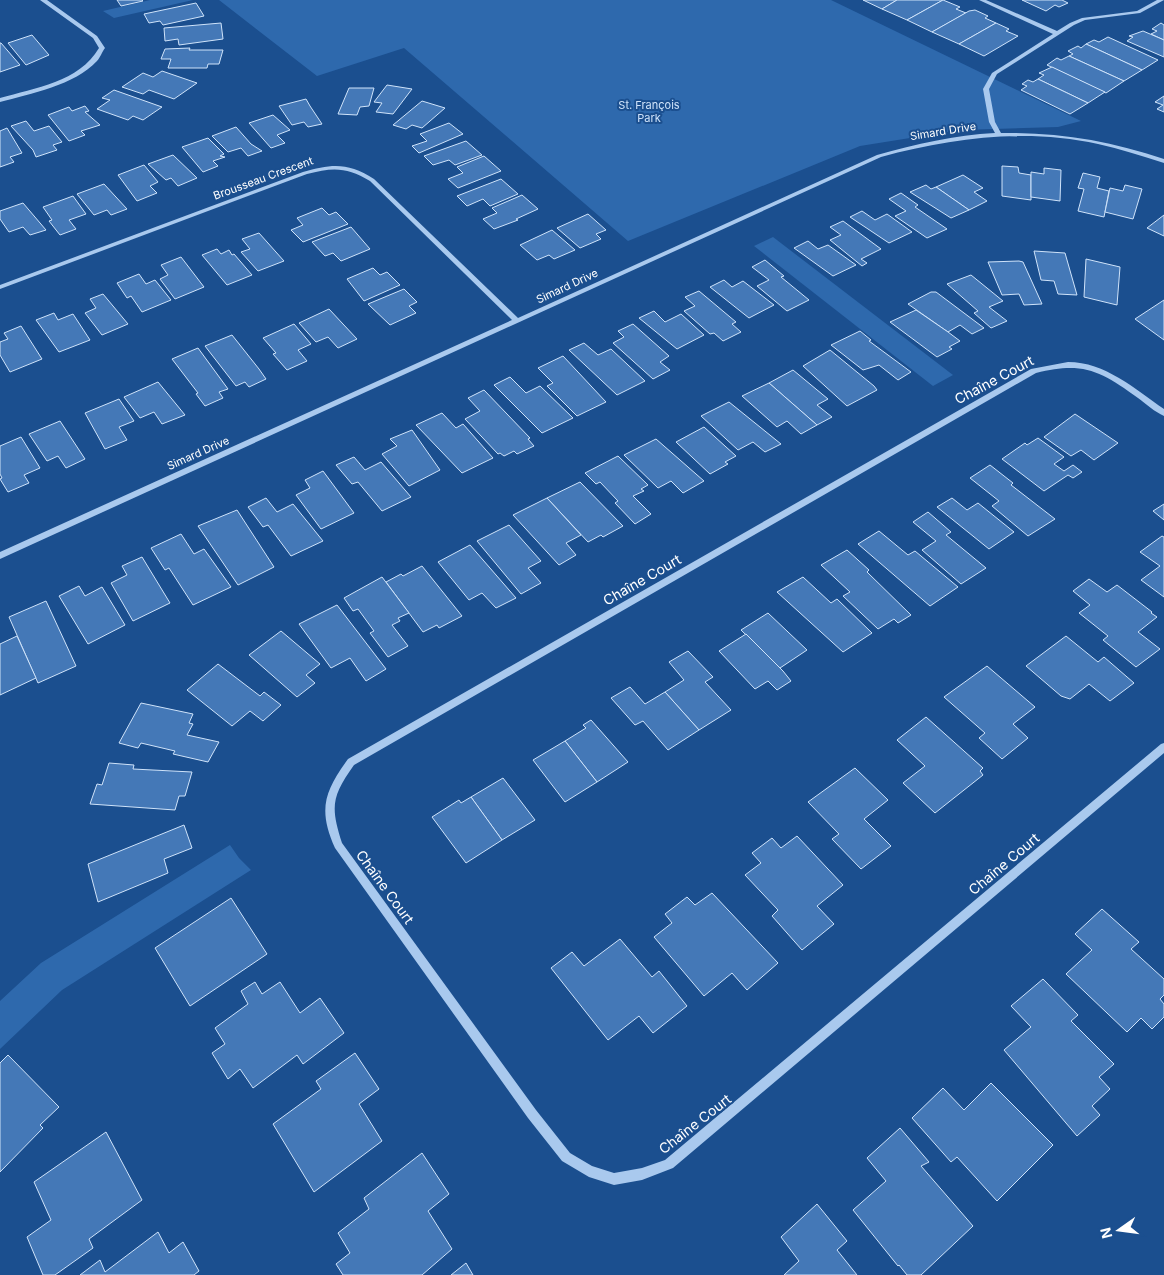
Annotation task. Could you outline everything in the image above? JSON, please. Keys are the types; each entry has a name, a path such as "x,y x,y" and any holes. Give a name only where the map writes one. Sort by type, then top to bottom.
{"street":[{"path":"0,100 72,77 92,65 99,57 102,48 95,37 43,0"},
{"path":"982,0 1058,34"},
{"path":"999,135 992,122 986,88 995,73 1084,19 1138,12 1161,0"},
{"name":"Simard Drive","path":"0,556 879,156 903,148 957,138 999,135 1043,136 1103,143 1136,150 1164,161"},
{"name":"Brousseau Crescent","path":"0,287 281,181 321,168 338,166 359,170 372,180 517,321"},
{"name":"Chaîne Court","path":"1164,413 1111,378 1080,365 1058,365 1034,372 352,762 334,785 329,804 331,825 338,845 532,1114 566,1157 589,1171 614,1179 642,1174 669,1164 1164,747"}],"green space":[{"path":"150,0 193,0 114,18 103,11"},
{"name":"St. François Park","path":"219,0 831,0 1081,121 1058,127 960,130 860,146 628,241 404,48 317,76"},
{"path":"773,237 953,375 933,386 754,246"},
{"path":"230,845 251,870 62,990 0,1049 0,1001 41,963"}],"building":[{"path":"117,0 142,0 143,1 121,6"},
{"path":"863,0 897,0 882,9"},
{"path":"897,0 943,0 907,20 882,9"},
{"path":"943,0 960,7 956,9 966,13 932,32 907,20"},
{"path":"1022,0 1062,0 1068,3 1059,7 1055,5 1046,11"},
{"path":"196,3 204,16 163,25 160,21 149,23 144,14"},
{"path":"975,10 988,16 985,18 996,23 959,44 932,32 969,11"},
{"path":"221,23 223,39 179,45 178,39 165,41 164,28"},
{"path":"996,23 1009,29 1006,31 1018,36 984,56 959,44"},
{"path":"1161,23 1164,25 1164,40 1151,34 1157,31 1152,29"},
{"path":"1143,31 1164,40 1164,57 1127,41 1133,37 1129,36"},
{"path":"32,35 49,55 26,65 8,43"},
{"path":"1108,37 1158,60 1142,70 1086,44 1094,40 1099,42"},
{"path":"1,43 20,65 0,72"},
{"path":"1086,44 1142,70 1124,81 1069,56 1073,54 1068,51 1078,46 1081,48"},
{"path":"190,48 189,50 223,50 219,64 208,64 207,68 168,68 171,59 161,59 165,49"},
{"path":"1069,56 1124,81 1106,93 1047,65 1057,58 1061,60"},
{"path":"1052,67 1105,92 1088,103 1038,79 1044,75 1039,73"},
{"path":"162,71 197,83 174,99 149,90 143,94 122,87 143,73 153,77"},
{"path":"1038,79 1088,103 1070,114 1021,90 1027,86 1022,84 1028,80 1033,82"},
{"path":"387,85 412,89 393,114 376,112 382,103 374,102"},
{"path":"349,88 374,88 369,106 360,107 357,115 338,114"},
{"path":"114,90 162,107 143,120 133,116 128,120 97,109 110,100 102,98"},
{"path":"1164,96 1164,112 1157,109 1163,105 1155,102"},
{"path":"306,99 322,124 308,127 304,122 292,125 279,106"},
{"path":"422,101 445,108 422,128 412,125 406,129 393,125"},
{"path":"85,106 89,111 85,112 100,125 81,131 85,135 69,141 48,115 69,107 72,111"},
{"path":"273,115 290,130 277,135 285,143 271,148 249,123"},
{"path":"26,121 34,131 49,126 62,142 53,145 57,150 36,157 33,150 11,126"},
{"path":"449,123 463,134 419,153 412,146 427,141 420,134"},
{"path":"236,127 251,144 262,151 248,156 241,148 228,152 212,136"},
{"path":"7,128 22,153 10,157 14,162 0,167 0,131"},
{"path":"208,138 224,154 220,156 225,157 213,161 218,166 203,172 182,147"},
{"path":"466,141 482,155 455,165 449,160 433,165 424,156"},
{"path":"173,155 197,178 178,186 171,178 166,180 148,164"},
{"path":"484,156 501,171 458,188 448,179 463,173 457,167"},
{"path":"144,165 158,182 150,186 157,193 137,201 118,175"},
{"path":"1002,166 1018,167 1019,173 1031,175 1031,200 1002,196"},
{"path":"1044,168 1061,170 1060,201 1031,197 1031,172 1044,174"},
{"path":"1083,173 1100,177 1097,188 1109,191 1104,217 1078,211 1084,189 1078,188"},
{"path":"963,175 983,188 974,192 987,201 969,210 936,187"},
{"path":"501,179 518,194 490,206 483,199 467,206 457,196"},
{"path":"104,184 127,209 111,215 107,210 94,215 77,194"},
{"path":"926,185 931,189 936,187 969,210 951,218 910,192"},
{"path":"1125,185 1142,189 1133,219 1105,212 1110,188 1123,191"},
{"path":"901,193 918,205 915,207 947,229 927,238 895,216 906,211 889,199"},
{"path":"522,195 538,209 516,219 518,220 494,229 483,219 497,213 492,208"},
{"path":"73,196 86,214 69,220 76,229 60,235 49,221 52,220 43,207"},
{"path":"23,203 46,230 30,235 23,227 9,232 0,219 0,211"},
{"path":"322,208 329,215 336,212 348,224 303,242 291,230 303,225 297,218"},
{"path":"862,211 875,220 887,214 912,232 889,243 850,217"},
{"path":"588,214 606,230 596,234 601,239 580,248 557,228"},
{"path":"1164,215 1164,236 1147,228"},
{"path":"843,221 881,249 861,259 867,263 862,266 830,240 841,235 830,227"},
{"path":"351,227 370,249 341,261 333,253 325,256 312,242"},
{"path":"552,230 575,250 554,259 549,255 537,260 520,245"},
{"path":"259,233 284,261 258,271 241,252 250,249 242,239"},
{"path":"808,241 818,249 828,245 856,265 833,276 794,248"},
{"path":"217,249 221,254 229,250 252,275 227,285 202,255"},
{"path":"1034,251 1065,253 1077,295 1058,294 1054,281 1041,280"},
{"path":"181,257 204,287 175,299 160,279 168,275 161,265"},
{"path":"1086,259 1120,267 1117,305 1084,297"},
{"path":"765,260 784,276 781,277 809,300 787,311 757,286 769,280 752,267"},
{"path":"988,262 1023,262 1042,304 1024,305 1019,294 1002,295"},
{"path":"373,268 380,275 387,272 400,285 364,301 347,279"},
{"path":"139,274 146,284 155,280 171,300 142,312 131,296 127,298 117,283"},
{"path":"971,275 1003,301 989,307 1007,321 991,328 974,313 978,311 947,284"},
{"path":"724,280 732,287 743,281 774,305 749,318 710,287"},
{"path":"404,289 417,302 409,306 416,313 390,325 368,304"},
{"path":"699,291 736,322 732,324 741,332 723,341 714,333 710,334 684,311 695,306 685,297"},
{"path":"931,292 936,292 984,328 972,334 960,325 948,332 908,304"},
{"path":"103,294 128,324 102,335 85,313 96,308 90,299"},
{"path":"1164,300 1164,340 1135,319"},
{"path":"329,309 357,339 338,348 328,337 316,342 299,323"},
{"path":"916,310 960,341 949,347 952,349 937,357 890,322"},
{"path":"654,311 665,322 681,314 704,335 677,349 639,318"},
{"path":"54,313 58,320 73,314 90,340 59,352 36,320"},
{"path":"294,324 311,344 298,350 307,361 287,370 273,354 276,353 263,338"},
{"path":"633,324 669,356 660,362 670,370 653,379 613,343 624,337 618,331"},
{"path":"21,326 42,359 10,372 0,355 0,342 8,339 4,333"},
{"path":"860,331 871,340 869,341 911,372 898,380 879,365 863,370 831,345"},
{"path":"232,335 266,379 249,387 245,382 236,386 205,346"},
{"path":"584,343 598,355 611,349 645,381 617,395 569,350"},
{"path":"198,348 228,389 219,392 223,398 205,406 196,394 198,393 172,359"},
{"path":"830,350 877,390 847,406 803,366"},
{"path":"563,356 606,402 577,416 547,386 553,383 538,368"},
{"path":"793,370 828,399 817,405 832,417 817,425 769,383"},
{"path":"510,377 526,393 540,386 573,418 542,433 494,385"},
{"path":"158,382 185,415 162,424 154,412 140,418 124,397"},
{"path":"769,383 817,425 801,434 787,421 777,427 742,396"},
{"path":"484,390 530,438 528,439 534,446 517,454 514,451 504,456 500,453 498,454 465,419 480,411 468,398"},
{"path":"119,399 134,421 119,427 127,440 105,449 85,413"},
{"path":"729,402 781,444 765,452 753,442 738,450 701,416"},
{"path":"442,413 456,428 463,424 493,458 462,473 416,425"},
{"path":"1075,414 1118,443 1094,460 1081,450 1071,456 1044,437"},
{"path":"60,421 85,459 66,468 58,456 47,461 29,434"},
{"path":"704,427 736,456 725,462 728,464 710,474 676,442"},
{"path":"412,430 440,470 409,486 382,454 397,446 390,439"},
{"path":"21,437 40,468 24,475 29,483 8,492 0,479 2,478 0,474 0,446"},
{"path":"1038,438 1064,457 1054,464 1064,471 1073,465 1082,472 1073,478 1068,475 1044,491 1002,459 1025,443 1027,445"},
{"path":"656,439 704,481 683,493 671,481 658,488 624,455"},
{"path":"618,456 648,485 641,489 644,491 633,496 651,514 635,524 615,503 618,501 600,482 596,484 585,473"},
{"path":"354,457 365,470 381,462 411,497 382,511 358,482 352,484 336,465"},
{"path":"990,465 1013,483 1011,485 1055,519 1028,536 992,506 999,501 970,478"},
{"path":"323,471 354,513 321,529 296,495 310,488 305,480"},
{"path":"580,482 623,526 603,537 601,535 588,542 547,498"},
{"path":"266,498 277,512 293,504 323,541 291,556 268,525 263,527 248,507"},
{"path":"547,498 581,535 566,543 576,555 559,565 513,515"},
{"path":"952,498 967,510 978,503 1014,532 989,549 937,507"},
{"path":"1164,504 1164,520 1153,511"},
{"path":"237,510 274,567 238,585 198,526"},
{"path":"928,512 951,532 946,535 986,568 961,584 922,550 936,541 913,522"},
{"path":"509,525 541,561 528,568 541,583 521,594 477,541"},
{"path":"879,531 908,555 915,551 958,587 930,606 858,544"},
{"path":"181,534 194,554 204,549 231,587 193,605 169,568 165,570 151,548"},
{"path":"1162,536 1164,537 1164,597 1141,580 1160,566 1140,552"},
{"path":"470,545 516,598 496,608 482,593 469,600 438,562"},
{"path":"847,550 869,570 867,572 911,615 898,623 894,619 878,629 843,596 850,592 821,565"},
{"path":"142,557 170,603 133,621 111,583 127,575 122,566"},
{"path":"422,566 462,616 439,628 437,625 423,632 386,582"},
{"path":"382,577 409,613 398,618 400,621 392,625 408,646 388,657 370,633 374,631 358,609 353,611 344,598"},
{"path":"803,577 831,603 837,599 872,633 843,652 777,592"},
{"path":"1089,579 1107,592 1117,585 1157,617 1138,632 1160,649 1136,667 1103,640 1108,636 1079,613 1090,605 1073,591"},
{"path":"79,586 85,596 102,587 125,625 88,644 59,596"},
{"path":"46,601 76,666 38,683 9,617"},
{"path":"337,605 386,669 366,681 350,658 331,668 299,624"},
{"path":"768,613 807,650 780,668 741,630"},
{"path":"281,631 320,664 306,675 315,683 297,697 249,655"},
{"path":"746,634 791,681 777,690 768,681 755,689 719,651"},
{"path":"17,636 36,678 0,695 0,644"},
{"path":"1066,636 1098,662 1104,657 1134,683 1110,701 1089,684 1070,699 1061,696 1026,666"},
{"path":"688,651 713,677 705,682 731,710 699,730 665,692 684,680 669,662"},
{"path":"218,664 260,696 264,692 281,705 263,721 250,711 232,726 187,690"},
{"path":"987,666 1035,707 1013,724 1028,738 1002,759 979,738 985,733 944,697"},
{"path":"630,687 645,704 665,692 699,730 668,750 643,721 635,725 611,698"},
{"path":"141,703 193,714 189,723 193,724 187,735 219,742 208,762 173,754 175,751 141,743 138,748 119,743"},
{"path":"926,717 983,768 980,771 983,775 935,813 903,783 925,766 897,740"},
{"path":"591,720 628,762 597,782 565,741 586,728 583,725"},
{"path":"565,741 597,782 565,802 533,760"},
{"path":"109,763 134,765 133,769 192,772 185,796 179,796 175,810 90,804 97,784 102,785"},
{"path":"855,768 888,800 864,819 891,846 861,869 832,839 839,834 808,802"},
{"path":"503,778 535,820 502,840 471,797"},
{"path":"471,797 502,840 466,863 432,817 459,800 461,803"},
{"path":"184,825 192,848 164,859 168,873 98,902 88,864"},
{"path":"797,836 843,885 817,906 834,924 802,950 772,916 778,910 745,875 761,863 752,853 772,838 781,848"},
{"path":"712,893 778,963 747,990 732,973 704,996 654,937 672,923 665,914 687,897 695,905"},
{"path":"231,898 267,954 190,1006 155,948"},
{"path":"1102,909 1139,942 1131,949 1164,979 1164,995 1160,999 1164,1004 1164,1017 1152,1029 1141,1018 1127,1032 1066,974 1092,950 1075,934"},
{"path":"620,939 652,977 659,971 687,1006 653,1033 639,1016 608,1040 551,968 572,952 584,966"},
{"path":"1043,979 1078,1015 1071,1021 1114,1064 1099,1077 1110,1089 1092,1106 1100,1115 1077,1136 1004,1050 1031,1027 1011,1006"},
{"path":"255,982 262,994 280,982 300,1013 320,998 344,1033 303,1064 297,1055 253,1088 240,1069 228,1079 212,1053 225,1044 215,1028 248,1004 241,991"},
{"path":"355,1053 379,1089 359,1104 382,1141 314,1192 273,1124 321,1089 316,1081"},
{"path":"8,1055 59,1107 40,1125 43,1128 0,1172 0,1063"},
{"path":"991,1083 1053,1145 997,1201 957,1157 951,1162 912,1118 943,1088 964,1110"},
{"path":"900,1128 929,1162 921,1166 973,1226 921,1275 907,1275 853,1210 886,1181 867,1158"},
{"path":"106,1132 142,1200 89,1239 93,1248 55,1275 43,1275 27,1237 51,1220 34,1182"},
{"path":"422,1153 449,1194 428,1211 452,1249 422,1275 343,1275 336,1264 350,1253 338,1233 369,1209 364,1198"},
{"path":"817,1204 847,1241 837,1250 857,1275 784,1275 799,1261 781,1237"},
{"path":"158,1232 169,1253 183,1242 199,1271 194,1275 80,1275 100,1260 105,1272"},
{"path":"466,1263 473,1275 451,1275"}]}
